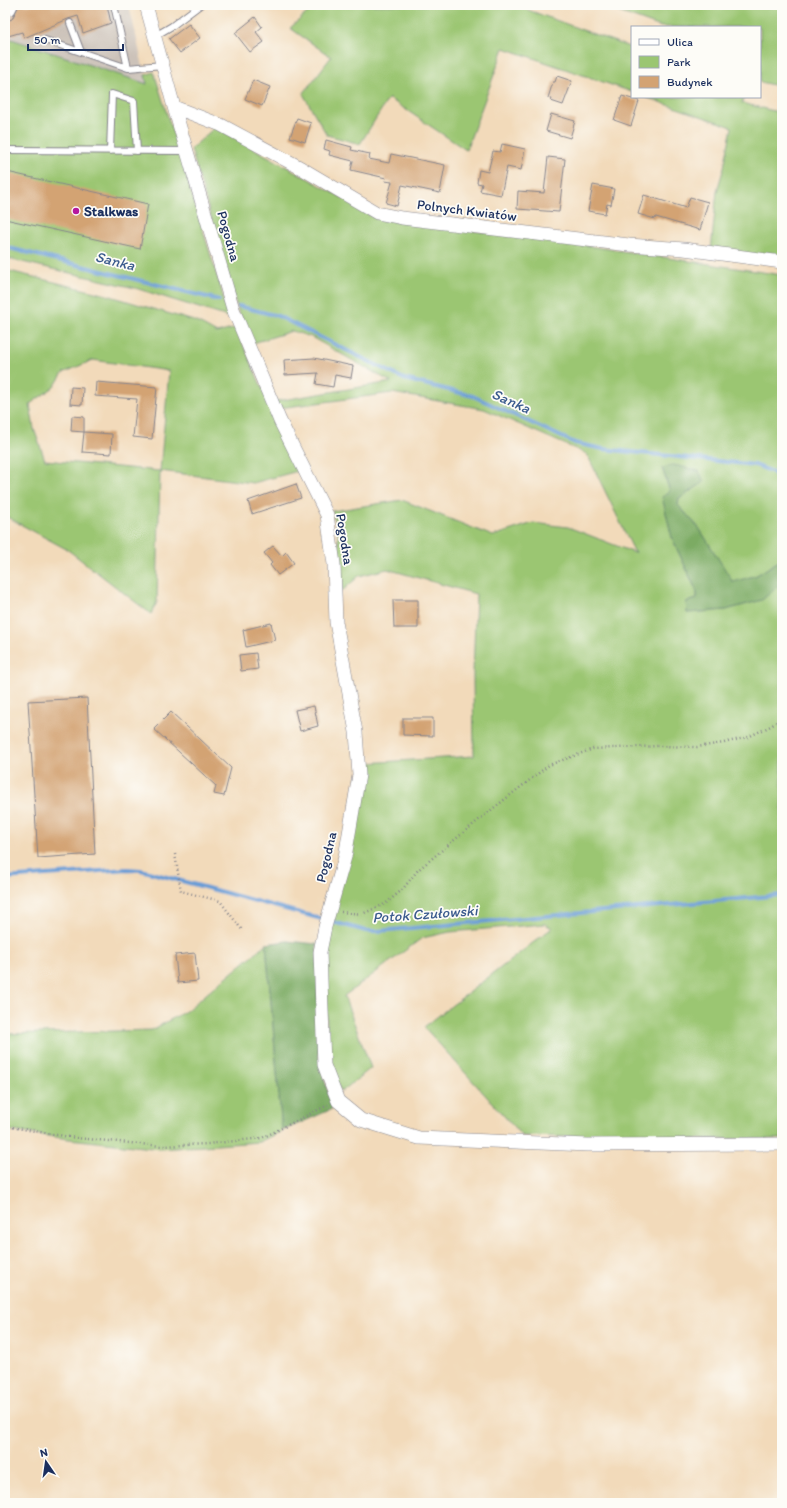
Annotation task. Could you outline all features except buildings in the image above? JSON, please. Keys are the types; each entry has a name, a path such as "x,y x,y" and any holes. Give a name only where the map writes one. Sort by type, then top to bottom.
{"street":[{"name":"Pogodna","path":"146,5 233,309 280,421 327,514 334,564 336,622 356,732 359,775 345,857 329,911 320,952 324,1065 338,1100"},
{"name":"Polnych Kwiatów","path":"174,107 228,128 301,168 377,213 402,218 629,245 684,249 782,262"},
{"path":"338,1100 361,1120 419,1138 588,1145 782,1144"}],"lane":[{"path":"114,5 128,68"},
{"path":"155,36 172,26 200,5"},
{"path":"70,23 81,52"},
{"path":"45,40 128,68 163,65"},
{"path":"110,151 112,94 134,101 137,151"},
{"path":"5,150 188,151"}],"path":[{"path":"329,911 362,914 385,904 402,890 418,870 549,765 592,749 658,746 698,747 724,742 748,736 771,726 782,718"},
{"path":"175,854 181,892 220,901 242,930"},
{"path":"5,1126 76,1138 162,1146 208,1144 262,1138 338,1100"}],"shaded area":[{"path":"5,5 129,5 147,84 5,37"}],"green space":[{"path":"316,5 521,5 520,7 631,48 631,92 504,48 466,150 390,99 388,99 360,144 327,135 303,94 331,57 290,28"},
{"path":"599,5 782,5 782,87 761,82 761,26 658,26"},
{"path":"5,37 147,84 145,75 154,72 222,292 228,317 135,288 5,258"},
{"path":"648,98 744,98 742,103 782,113 782,259 711,250 717,191 724,167 732,127"},
{"path":"215,127 350,202 374,218 589,246 782,275 782,559 757,575 733,583 699,528 678,505 679,499 704,482 662,468 670,491 672,538 697,592 697,599 687,613 726,610 761,600 782,583 782,1139 674,1139 522,1136 424,1027 552,928 545,924 450,932 422,938 344,996 371,1068 341,1092 328,1064 325,958 330,927 366,763 474,756 473,674 476,594 387,569 359,576 342,591 339,576 338,532 332,511 402,500 493,536 533,523 568,527 635,553 587,454 484,409 392,393 279,408 276,401 391,382 311,337 292,331 253,343 238,311 191,149"},
{"path":"5,270 107,295 197,322 217,333 236,328 298,471 253,483 160,471 157,602 151,614 68,550 5,517","holes":["93,360 169,371 160,471 45,460 34,429 30,404 54,387 63,373"]},
{"path":"674,465 699,471 704,482 679,499 678,505 699,528 733,582 757,575 782,559 782,583 762,600 726,610 687,613 686,602 697,599 697,592 672,538 662,497 670,491 662,468"},
{"path":"287,941 317,944 319,1057 332,1109 282,1131 266,944"},
{"path":"266,944 282,1131 259,1142 161,1149 5,1130 5,1034 152,1030 186,1011"}],"waterway":[{"name":"Sanka","path":"5,247 219,300"},
{"name":"Sanka","path":"239,306 278,316 404,379 473,396 575,443 603,449 755,465 773,472 782,481"},
{"name":"Potok Czułowski","path":"5,878 127,869 141,870 366,931 782,895"}],"place":[{"name":"Stalkwas","path":"76,211"}]}
